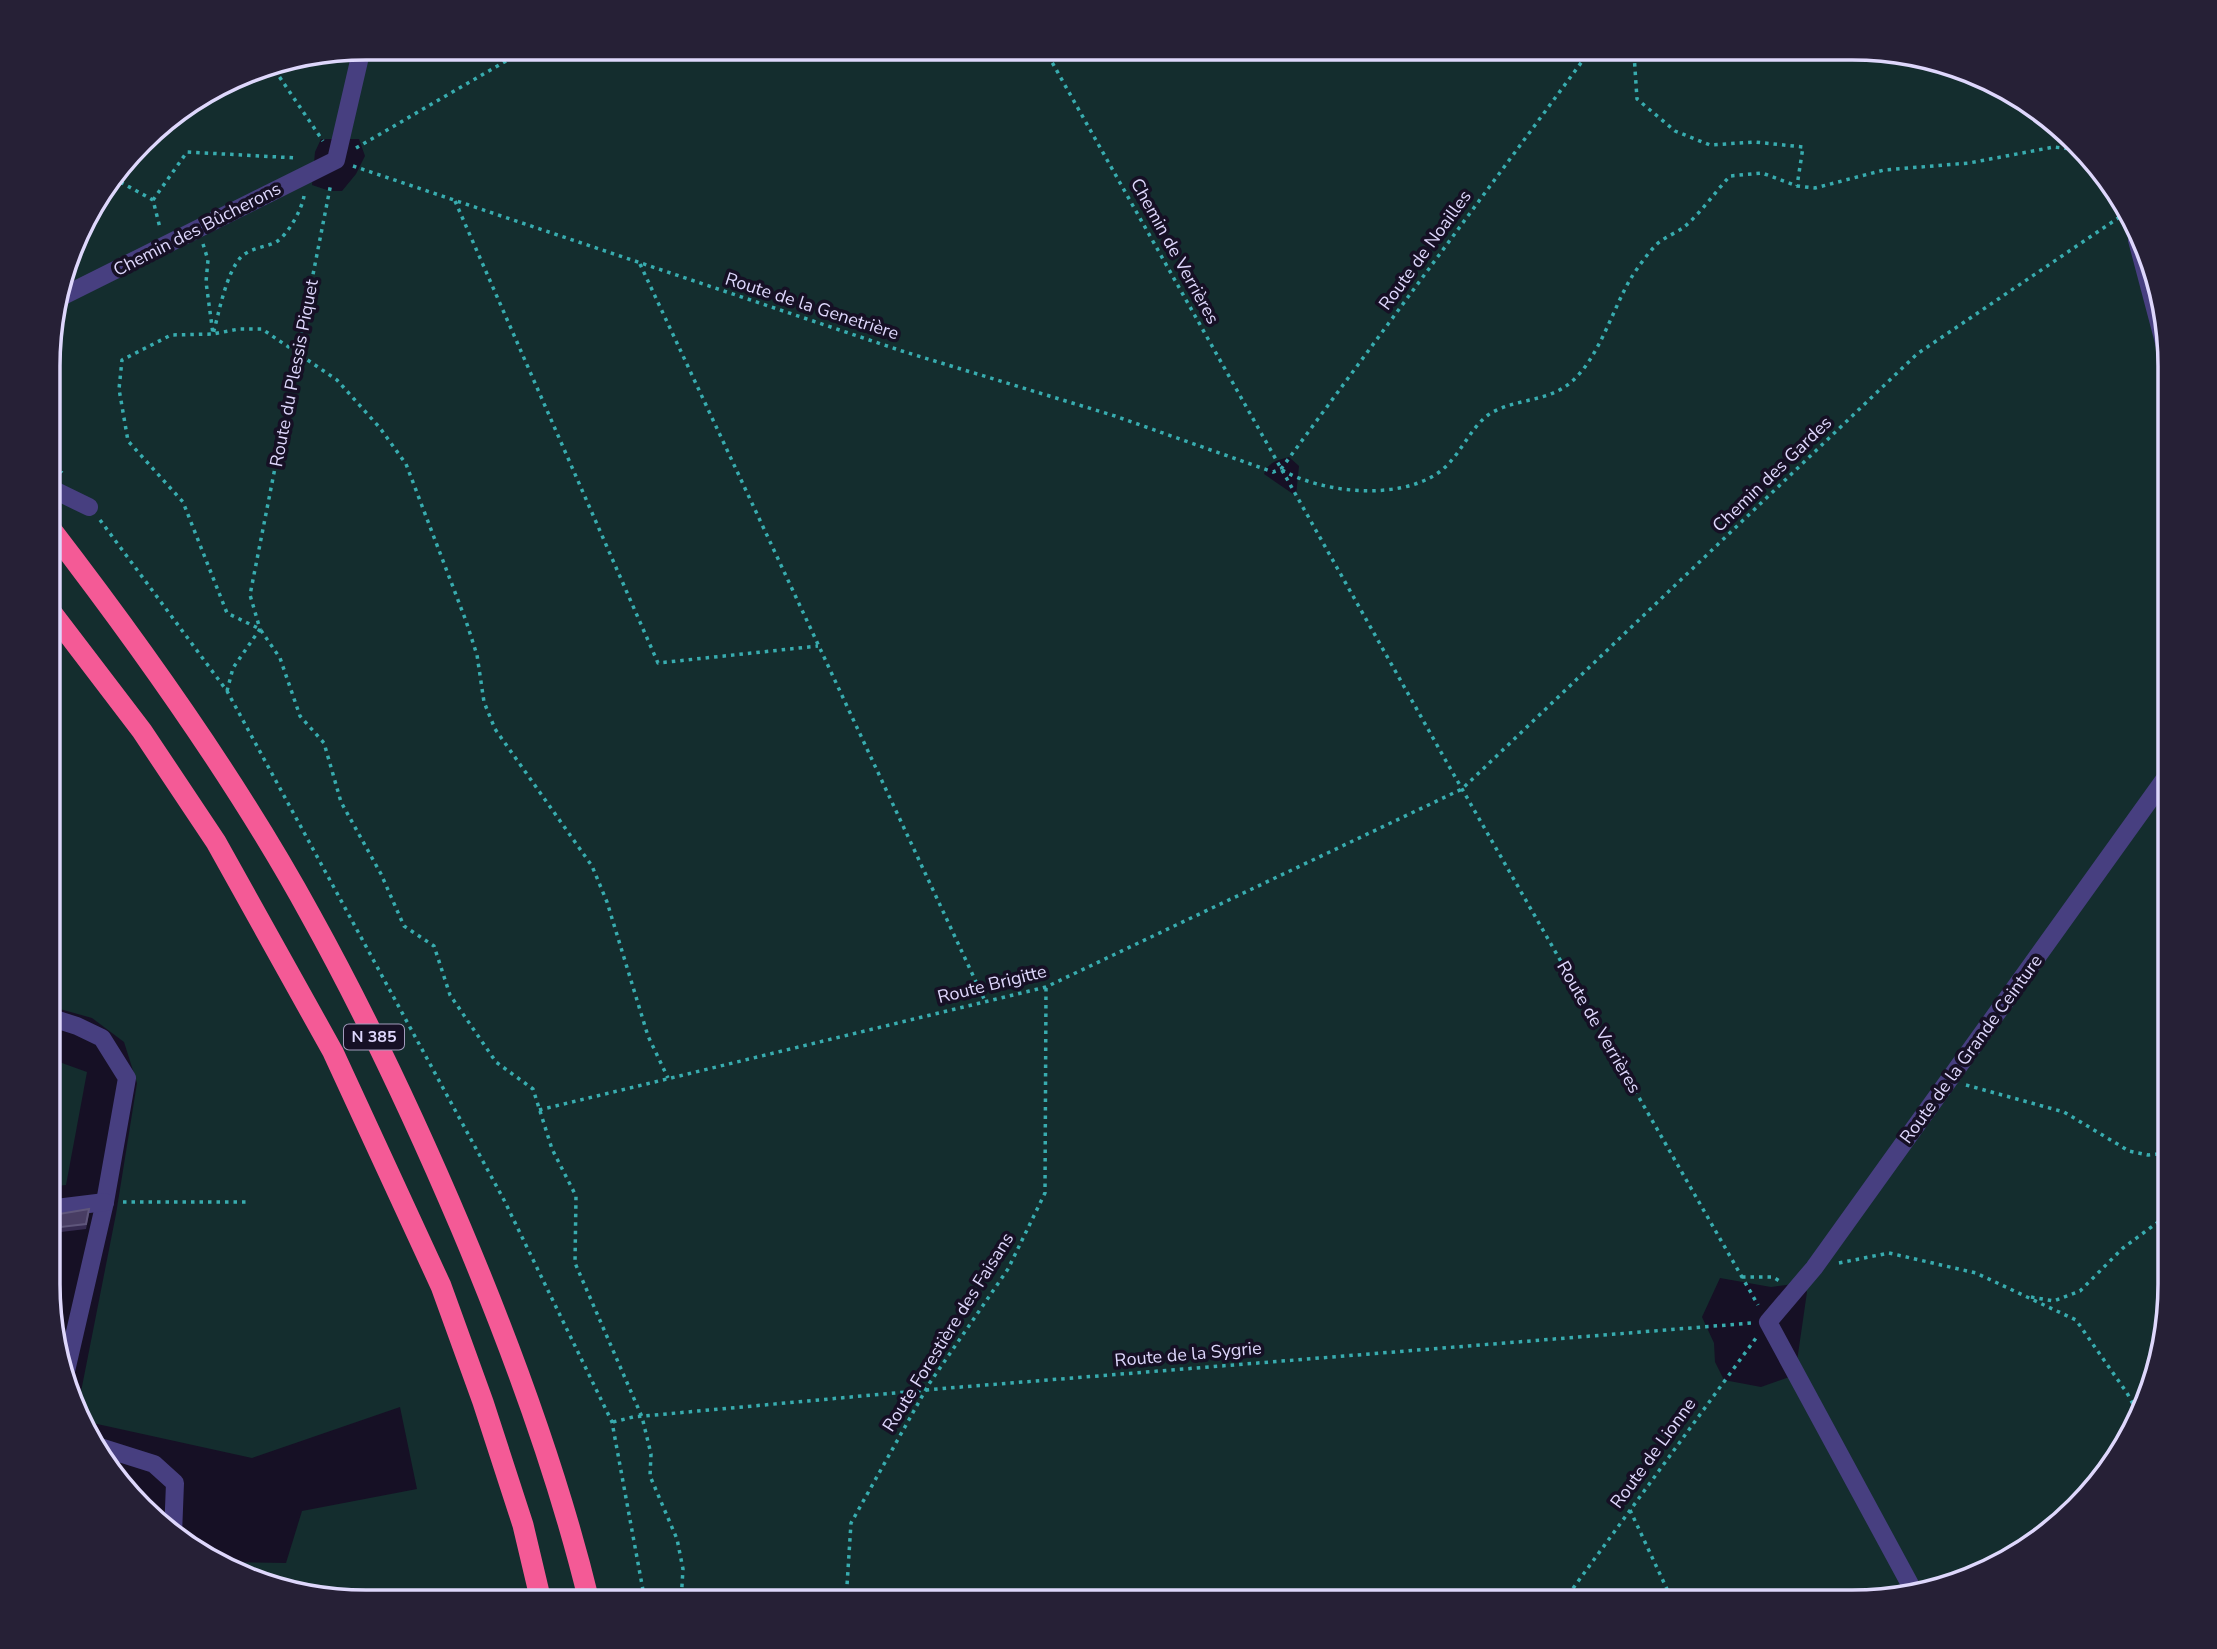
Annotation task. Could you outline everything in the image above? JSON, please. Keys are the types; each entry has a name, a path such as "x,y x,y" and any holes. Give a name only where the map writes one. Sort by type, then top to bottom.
{"highway":[{"name":"N 385","path":"60,541 175,700 247,809 311,915 383,1055 431,1156 485,1284 541,1436 586,1590"},
{"name":"N 385","path":"60,622 142,730 216,842 333,1052 441,1286 523,1525 538,1590"}],"street":[{"path":"336,160 359,60"},
{"name":"Chemin des Bûcherons","path":"68,293 336,160"},
{"path":"60,493 89,506"},
{"name":"Route de la Grande Ceinture","path":"1768,1322 1814,1268 2158,788"},
{"path":"60,1020 102,1038 127,1078 105,1202 69,1359"},
{"path":"60,1208 105,1202"},
{"path":"1768,1322 1910,1584"},
{"path":"109,1451 154,1464 175,1483 173,1522"}],"path":[{"path":"277,73 336,160 508,60"},
{"name":"Chemin de Verrières","path":"1051,60 1281,469"},
{"name":"Route de Noailles","path":"1281,469 1583,60"},
{"path":"1634,60 1637,99 1675,131 1710,145 1755,142 1803,147 1797,186 1815,188 1884,170 1969,163 2054,147 2068,149"},
{"name":"Route de la Genetrière","path":"153,200 187,152 336,160 902,351 1115,416 1273,472 1281,469 1298,479 1332,488 1365,492 1404,486 1435,475 1458,454 1485,417 1500,408 1550,396 1570,383 1585,368 1632,277 1658,244 1685,226 1730,176 1762,173 1797,186"},
{"name":"Route du Plessis Piquet","path":"260,629 250,595 336,160"},
{"path":"213,334 232,272 241,257 254,248 278,241 289,228 303,204 306,186 313,170"},
{"path":"121,182 153,200 165,245"},
{"path":"455,201 658,663 818,646"},
{"name":"Chemin des Gardes","path":"1462,789 1917,354 2119,217"},
{"path":"197,229 208,260 206,282 213,334"},
{"path":"640,264 985,1001"},
{"path":"668,1078 648,1036 607,902 592,866 495,729 484,702 477,655 466,621 406,464 380,428 337,380 262,329 171,335 122,360 119,389 128,440 183,502 227,613 260,629 280,658 300,716 324,743 341,802 381,874 404,926 434,946 450,995 496,1062 533,1089 552,1149 576,1196 575,1262 642,1417 651,1454 650,1476 677,1539 682,1569 681,1590"},
{"name":"Route de Verrières","path":"1281,469 1768,1322"},
{"path":"60,472 65,478"},
{"path":"89,506 227,691 504,1200 612,1423 643,1590"},
{"path":"227,691 233,668 260,629"},
{"name":"Route Brigitte","path":"539,1110 1046,987 1462,789"},
{"name":"Route Forestière des Faisans","path":"847,1590 851,1523 925,1391 1008,1269 1045,1193 1046,987"},
{"path":"1949,1080 2064,1112 2129,1152 2158,1154"},
{"path":"105,1202 247,1202"},
{"path":"2026,1296 2054,1301 2080,1291 2123,1248 2158,1222"},
{"path":"1814,1268 1889,1253 1976,1273 2076,1320 2133,1404"},
{"path":"1742,1277 1773,1277 1795,1291"},
{"name":"Route de la Sygrie","path":"612,1423 633,1417 925,1391 1768,1322"},
{"name":"Route de Lionne","path":"1572,1590 1768,1322"},
{"path":"1630,1510 1667,1590"}],"green space":[{"path":"345,60 1872,60 1911,65 1950,76 1987,91 2022,111 2053,135 2082,164 2106,195 2134,248 2152,306 2158,366 2158,1284 2155,1323 2147,1363 2134,1401 2117,1436 2094,1470 2068,1500 2038,1526 2004,1549 1969,1566 1911,1584 1852,1590 366,1590 326,1587 286,1579 240,1562 286,1563 302,1511 417,1489 400,1407 252,1458 93,1423 81,1394 116,1214 137,1083 124,1042 92,1018 60,1009 60,345 65,306 76,267 91,230 111,195 135,164 164,135 195,111 248,83 306,65","holes":["321,139 359,139 365,156 356,174 342,191 330,191 312,185 315,152","1289,457 1299,466 1296,496 1264,474 1271,464","1720,1278 1771,1287 1802,1283 1807,1292 1795,1375 1761,1387 1724,1380 1715,1362 1714,1343 1702,1317"]},
{"path":"60,1062 87,1072 66,1185 60,1186"}],"building":[{"path":"89,1209 86,1224 61,1227 60,1214"}]}
